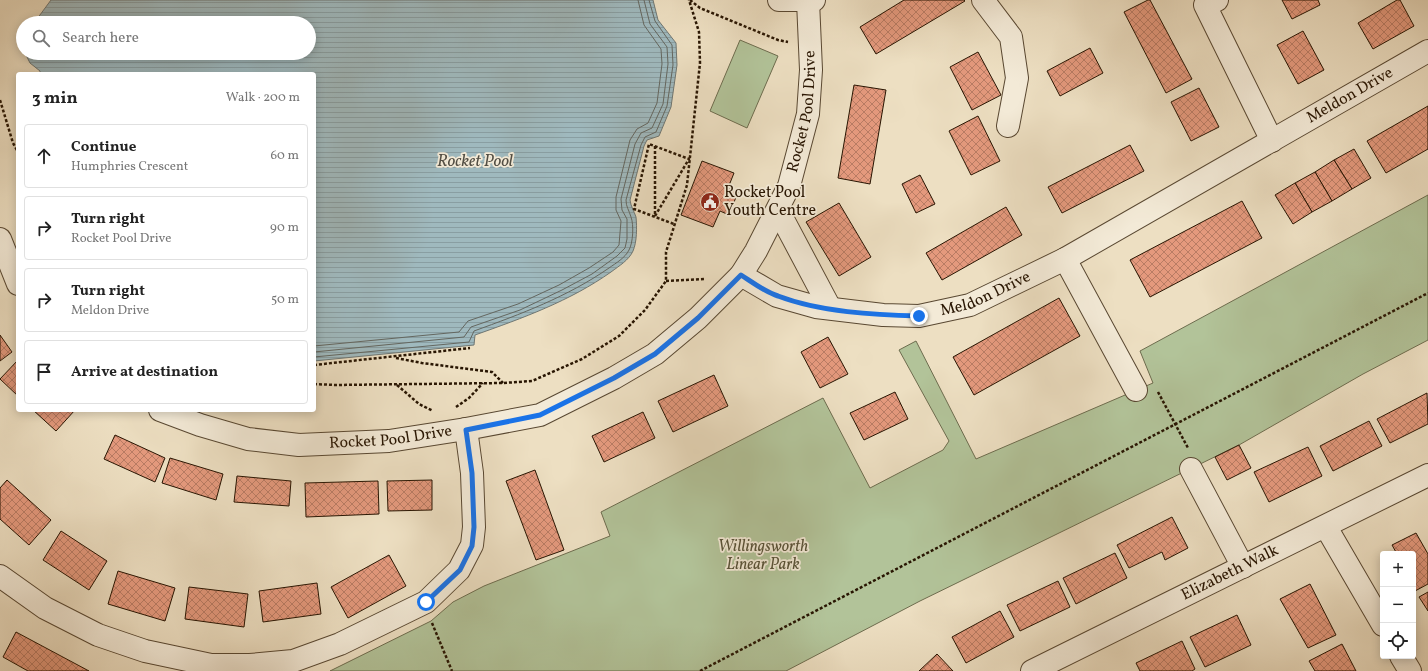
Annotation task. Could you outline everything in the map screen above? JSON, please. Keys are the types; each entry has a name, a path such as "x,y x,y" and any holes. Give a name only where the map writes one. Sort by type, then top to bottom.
{"street":[{"name":"Rocket Pool Drive","path":"165,412 200,425 248,439 299,445 389,441 452,424 540,415 614,378 661,349 698,318 741,275 756,251 789,186 808,114 811,70 809,41 811,0 779,0"},
{"path":"983,0 1011,37 1017,78 1008,126"},
{"path":"1217,0 1204,6 1272,141"},
{"name":"Meldon Drive","path":"741,275 777,296 816,307 883,315 919,316 970,306 1065,259 1428,51"},
{"path":"778,210 830,308"},
{"path":"0,239 16,279"},
{"path":"1065,259 1136,390"},
{"path":"0,576 45,608 98,635 145,651 211,668 293,661 340,644 426,602 460,570 472,546 474,527 472,473 452,424"},
{"path":"1191,469 1243,567"},
{"name":"Elizabeth Walk","path":"1032,671 1428,475"},
{"path":"1326,526 1382,623"},
{"path":"1403,659 1410,671"}],"path":[{"path":"690,0 700,8 778,40 796,43 809,41"},
{"path":"316,384 503,383 532,381 582,359 619,336 645,310 666,281 666,252 687,185 700,63 699,32 690,0"},
{"path":"0,100 16,148"},
{"path":"674,224 634,209 649,144 689,159"},
{"path":"655,216 656,146"},
{"path":"655,216 689,159"},
{"path":"700,671 1428,293"},
{"path":"316,365 470,348"},
{"path":"392,357 422,364 492,372 503,383"},
{"path":"397,384 420,404 432,410 452,424 456,408 469,398 483,383"},
{"path":"1136,390 1153,383 1176,423"},
{"path":"426,602 431,621 452,671"}],"green space":[{"path":"740,40 778,56 747,128 710,111"},
{"name":"Willingsworth Linear Park","path":"1428,195 1428,340 1363,374 1239,445 920,601 786,671 330,671 431,621 453,602 484,586 610,536 601,512 823,398 870,488 943,450 949,441 899,350 916,341 976,459 1153,383 1140,351"}],"water":[{"name":"Rocket Pool","path":"51,0 653,0 658,20 676,43 677,65 671,107 659,136 647,140 644,146 630,200 636,217 636,239 633,251 620,265 579,292 563,300 475,335 474,345 316,361 316,72 40,72 28,60 316,60 316,16 39,16"}],"building":[{"path":"904,0 965,1 876,54 860,27"},
{"path":"1150,0 1192,79 1166,93 1124,12"},
{"path":"1282,0 1318,0 1320,5 1292,19"},
{"path":"1397,0 1400,0 1414,26 1373,49 1358,23"},
{"path":"1303,31 1324,70 1298,84 1277,45"},
{"path":"1090,48 1103,73 1060,96 1047,71"},
{"path":"978,52 1001,95 972,110 950,67"},
{"path":"854,85 886,90 870,184 838,178"},
{"path":"1199,88 1219,127 1191,141 1171,102"},
{"path":"1428,106 1428,149 1386,173 1367,141"},
{"path":"978,116 1000,161 971,175 949,131"},
{"path":"1130,145 1144,171 1062,213 1048,187"},
{"path":"1354,149 1371,178 1352,189 1334,160"},
{"path":"1334,160 1352,189 1332,201 1315,172"},
{"name":"Rocket Pool Youth Centre","path":"702,161 734,173 728,188 738,192 729,215 720,211 713,227 681,215"},
{"path":"1315,172 1332,201 1312,212 1295,183"},
{"path":"920,175 935,204 916,213 902,184"},
{"path":"1295,183 1312,212 1293,224 1275,195"},
{"path":"1242,201 1262,238 1150,297 1130,260"},
{"path":"839,203 871,257 839,276 806,222"},
{"path":"1006,207 1022,235 942,280 926,253"},
{"path":"1059,298 1080,336 974,395 953,357"},
{"path":"0,335 12,352 0,361"},
{"path":"828,337 848,374 820,388 801,352"},
{"path":"16,362 16,394 0,379"},
{"path":"714,375 728,406 673,432 658,401"},
{"path":"895,392 908,419 864,440 850,413"},
{"path":"1427,393 1428,424 1390,443 1377,419"},
{"path":"35,412 73,412 56,431"},
{"path":"643,412 655,438 604,462 592,436"},
{"path":"1369,421 1382,446 1333,471 1320,446"},
{"path":"115,435 165,458 155,482 104,459"},
{"path":"1239,445 1251,468 1227,480 1215,457"},
{"path":"1308,447 1322,476 1269,502 1254,472"},
{"path":"170,458 223,474 216,500 162,483"},
{"path":"535,470 564,550 536,560 506,481"},
{"path":"237,476 291,481 289,506 234,502"},
{"path":"7,480 51,520 29,545 0,519 0,488"},
{"path":"432,480 432,510 388,511 387,481"},
{"path":"378,481 379,514 306,517 305,483"},
{"path":"1172,517 1188,548 1165,560 1162,552 1129,568 1117,545"},
{"path":"61,531 107,561 89,590 43,560"},
{"path":"1416,533 1428,554 1428,584 1416,590 1416,551 1395,551 1392,545"},
{"path":"1115,553 1127,578 1076,604 1063,578"},
{"path":"389,555 406,586 348,618 331,587"},
{"path":"118,571 175,588 165,621 108,604"},
{"path":"1058,581 1070,607 1020,631 1007,605"},
{"path":"317,583 321,614 263,622 259,591"},
{"path":"1310,584 1336,635 1308,648 1280,599"},
{"path":"189,587 248,594 244,627 185,619"},
{"path":"1428,592 1428,611 1419,597"},
{"path":"1000,611 1014,637 966,663 952,637"},
{"path":"1237,615 1251,645 1205,667 1190,637"},
{"path":"16,632 89,671 28,671 3,657"},
{"path":"1182,641 1195,669 1192,671 1140,671 1136,663"},
{"path":"1342,644 1356,671 1315,671 1309,661"},
{"path":"937,654 953,671 919,671"}],"place":[{"name":"Rocket Pool Youth Centre","path":"710,202"}],"route":[{"path":"426,602 460,570 472,546 474,527 472,473 466,430 540,415 614,378 655,354 698,318 741,275 777,296 816,307 883,315 919,316"}]}
